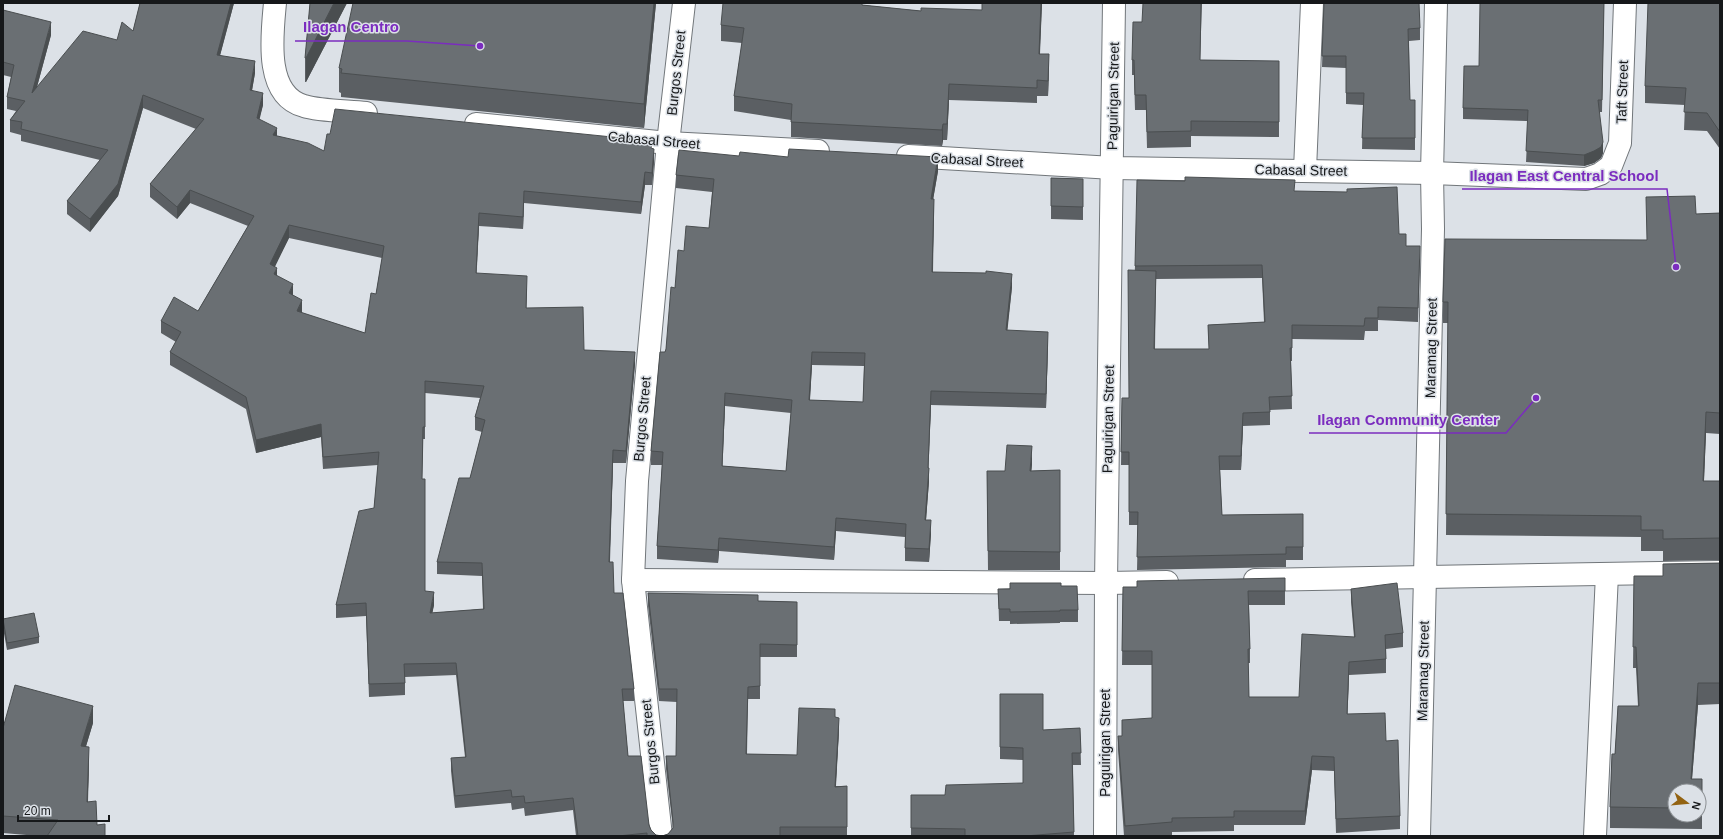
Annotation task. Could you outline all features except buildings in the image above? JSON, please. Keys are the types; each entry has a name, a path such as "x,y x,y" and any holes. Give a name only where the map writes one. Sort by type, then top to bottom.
{"street":[{"path":"275,3 272,32 274,69 281,88 291,100 304,106 386,115"},
{"name":"Burgos Street","path":"661,836 633,580 636,481 668,142 684,3"},
{"name":"Paguirigan Street","path":"1105,836 1106,583 1114,3"},
{"path":"1305,170 1312,3"},
{"name":"Maramag Street","path":"1419,836 1433,237 1432,173 1436,3"},
{"name":"Taft Street","path":"1600,174 1611,166 1620,143 1625,3"},
{"name":"Cabasal Street","path":"457,122 668,142 835,152"},
{"name":"Cabasal Street","path":"890,155 1112,168 1305,170 1586,179 1600,174"},
{"path":"1234,581 1720,572"},
{"path":"1595,836 1607,574"},
{"path":"633,580 1106,583 1186,582"}],"place":[{"name":"Ilagan Centro","path":"480,46"},
{"name":"Ilagan East Central School","path":"1676,267"},
{"name":"Ilagan Community Center","path":"1536,398"}]}
